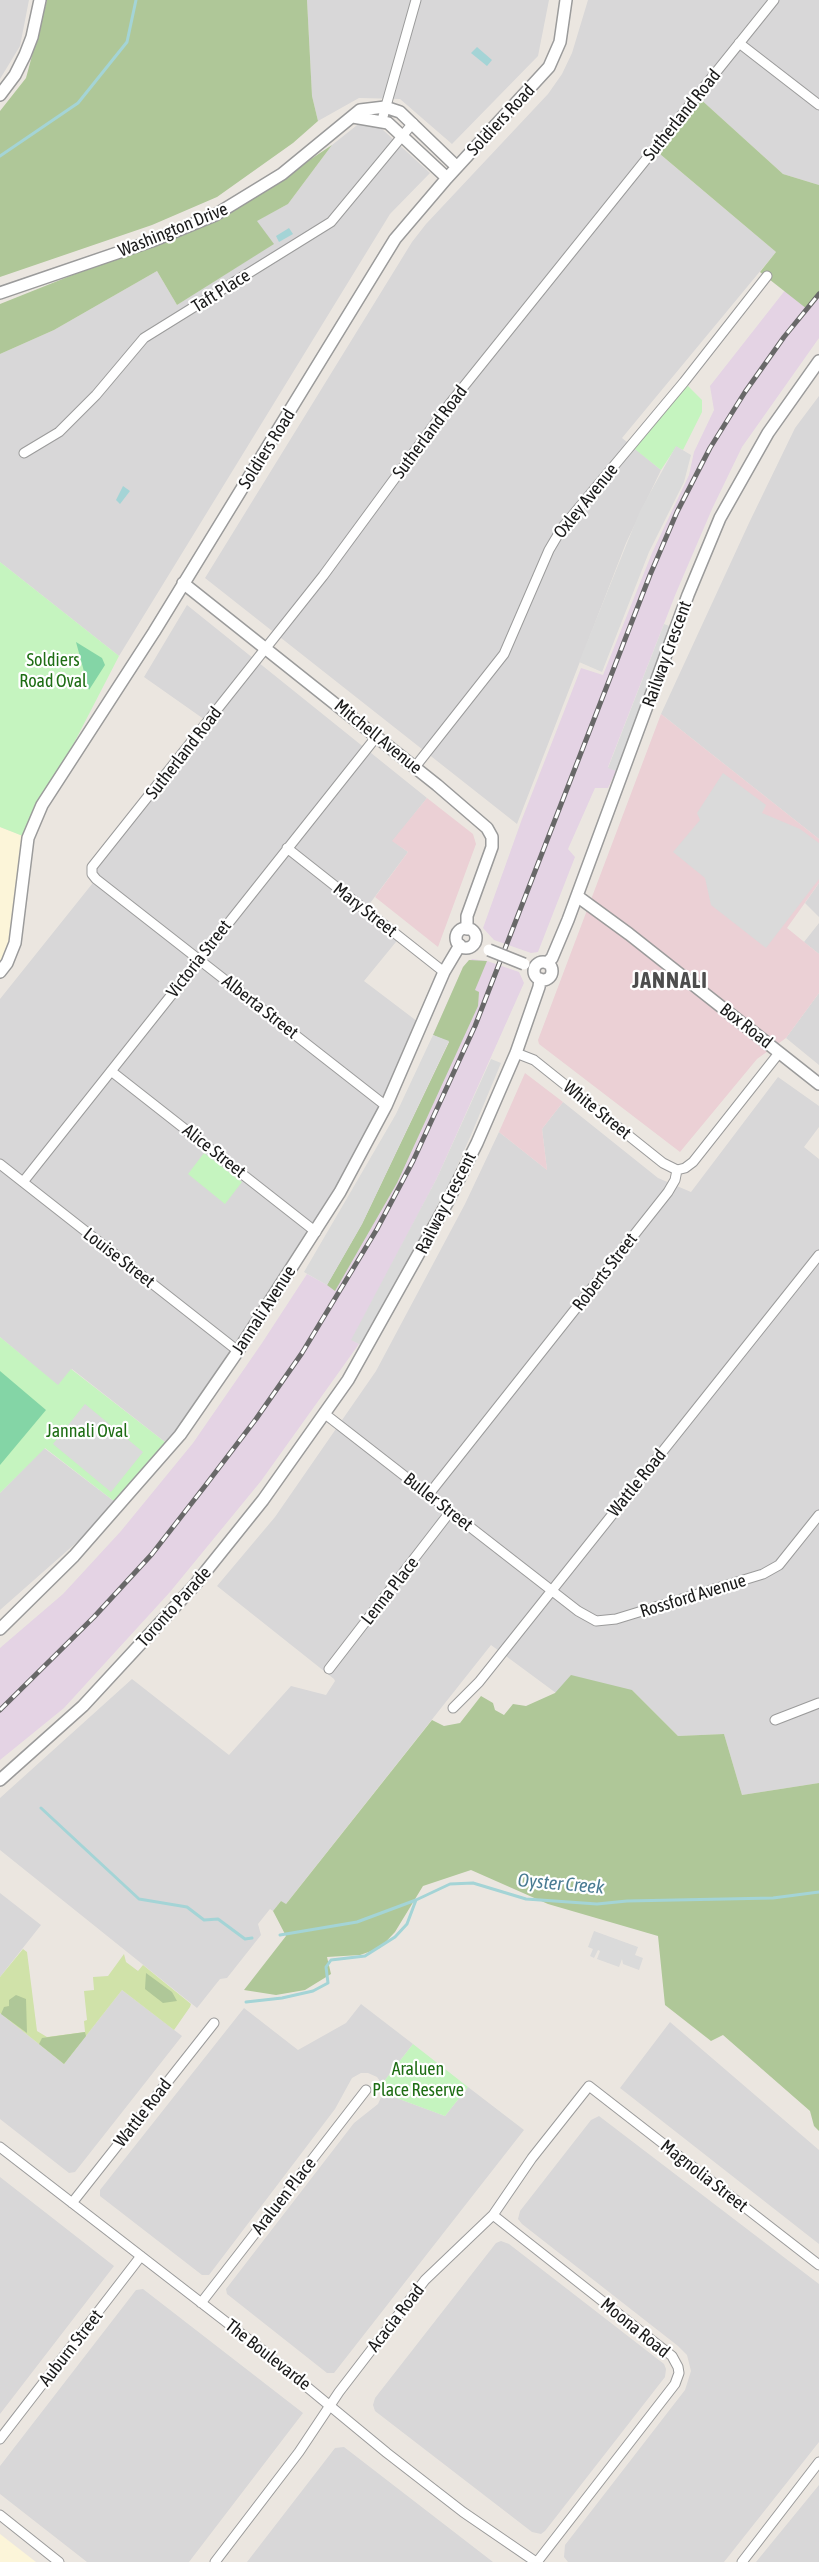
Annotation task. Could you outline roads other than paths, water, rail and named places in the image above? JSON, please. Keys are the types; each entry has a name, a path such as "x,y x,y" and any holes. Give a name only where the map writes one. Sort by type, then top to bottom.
{"street":[{"path":"0,95 15,75 25,55 32,37 40,0"},
{"path":"382,120 416,0"},
{"name":"Soldiers Road","path":"0,972 15,943 28,838 42,805 133,666 386,254 406,226 447,178 549,67 560,42 566,0"},
{"name":"Sutherland Road","path":"92,867 341,553 448,406 774,0"},
{"path":"739,43 819,105"},
{"path":"385,107 400,112 457,167"},
{"name":"Washington Drive","path":"0,293 152,241 215,215 282,174 338,126 353,117 360,110 385,107"},
{"path":"353,117 382,120 402,134 447,178"},
{"name":"Taft Place","path":"24,452 58,432 96,395 144,338 331,222 413,123"},
{"name":"Oxley Avenue","path":"415,767 504,654 549,550 562,528 684,382 767,276"},
{"name":"Railway Crescent","path":"533,970 545,979 551,973 547,963 552,958 577,896 684,604 720,518 768,433 819,361"},
{"name":"Mitchell Avenue","path":"183,583 377,736 478,819 492,837 492,848 467,916 467,929"},
{"name":"Victoria Street","path":"23,1182 377,736"},
{"name":"Mary Street","path":"287,848 444,972"},
{"name":"Alberta Street","path":"92,867 92,874 96,879 386,1106"},
{"name":"Box Road","path":"577,896 629,934 819,1084"},
{"path":"467,929 475,934 474,943 468,948 460,946 457,935 461,930 467,929"},
{"path":"474,943 533,970"},
{"name":"Jannali Avenue","path":"0,1629 74,1556 180,1435 238,1351 316,1232 386,1106 444,972 460,946"},
{"name":"Railway Crescent","path":"325,1414 368,1347 447,1203 491,1113 516,1053 539,987 533,970"},
{"name":"White Street","path":"516,1053 534,1060 663,1163 677,1170"},
{"path":"677,1170 685,1168 693,1162 779,1053"},
{"name":"Alice Street","path":"111,1071 316,1232"},
{"name":"Louise Street","path":"0,1164 238,1351"},
{"name":"Roberts Street","path":"429,1494 668,1192 675,1180 677,1170"},
{"name":"Wattle Road","path":"453,1708 478,1682 819,1255"},
{"name":"Buller Street","path":"325,1414 551,1591"},
{"name":"Toronto Parade","path":"0,1780 83,1706 165,1619 230,1543 325,1414"},
{"name":"Lenna Place","path":"329,1669 450,1512"},
{"name":"Rossford Avenue","path":"551,1591 586,1617 596,1621 616,1619 763,1574 779,1565 819,1515"},
{"path":"775,1720 819,1703"},
{"name":"Wattle Road","path":"72,2203 214,2022"},
{"name":"Acacia Road","path":"219,2561 299,2452 330,2406 425,2280 492,2215 532,2158 589,2086"},
{"name":"Magnolia Street","path":"589,2086 819,2266"},
{"name":"Araluen Place","path":"201,2303 366,2090"},
{"name":"The Boulevarde","path":"0,2147 142,2256 444,2497 536,2562"},
{"name":"Moona Road","path":"492,2215 672,2356 679,2373 675,2384 536,2562"},
{"name":"Auburn Street","path":"0,2440 142,2256"},
{"path":"742,2562 819,2462"},
{"path":"0,2515 59,2562"}],"water":[{"path":"477,47 492,60 487,66 471,53"},
{"path":"289,228 293,234 279,242 276,236"},
{"path":"123,486 130,491 120,504 116,500"}],"waterway":[{"path":"0,156 78,103 127,42 136,0"},
{"path":"41,1808 139,1899 187,1907 204,1920 218,1919 245,1939 252,1938"},
{"name":"Oyster Creek","path":"280,1935 357,1922 416,1900 450,1884 473,1883 526,1899 597,1904 627,1901 773,1898 819,1892"},
{"path":"246,2002 282,1998 313,1991 328,1983 326,1967 331,1960 365,1956 395,1937 407,1924 416,1900"}],"railway":[{"path":"0,1710 94,1617 152,1554 256,1419 302,1353 377,1229 413,1161 475,1026 650,575 677,512 710,448 745,392 784,337 819,294"}],"district":[{"name":"JANNALI","path":"670,981"}],"park label":[{"name":"Soldiers Road Oval","path":"53,670"},
{"name":"Jannali Oval","path":"87,1431"},
{"name":"Araluen Place Reserve","path":"418,2079"}]}
